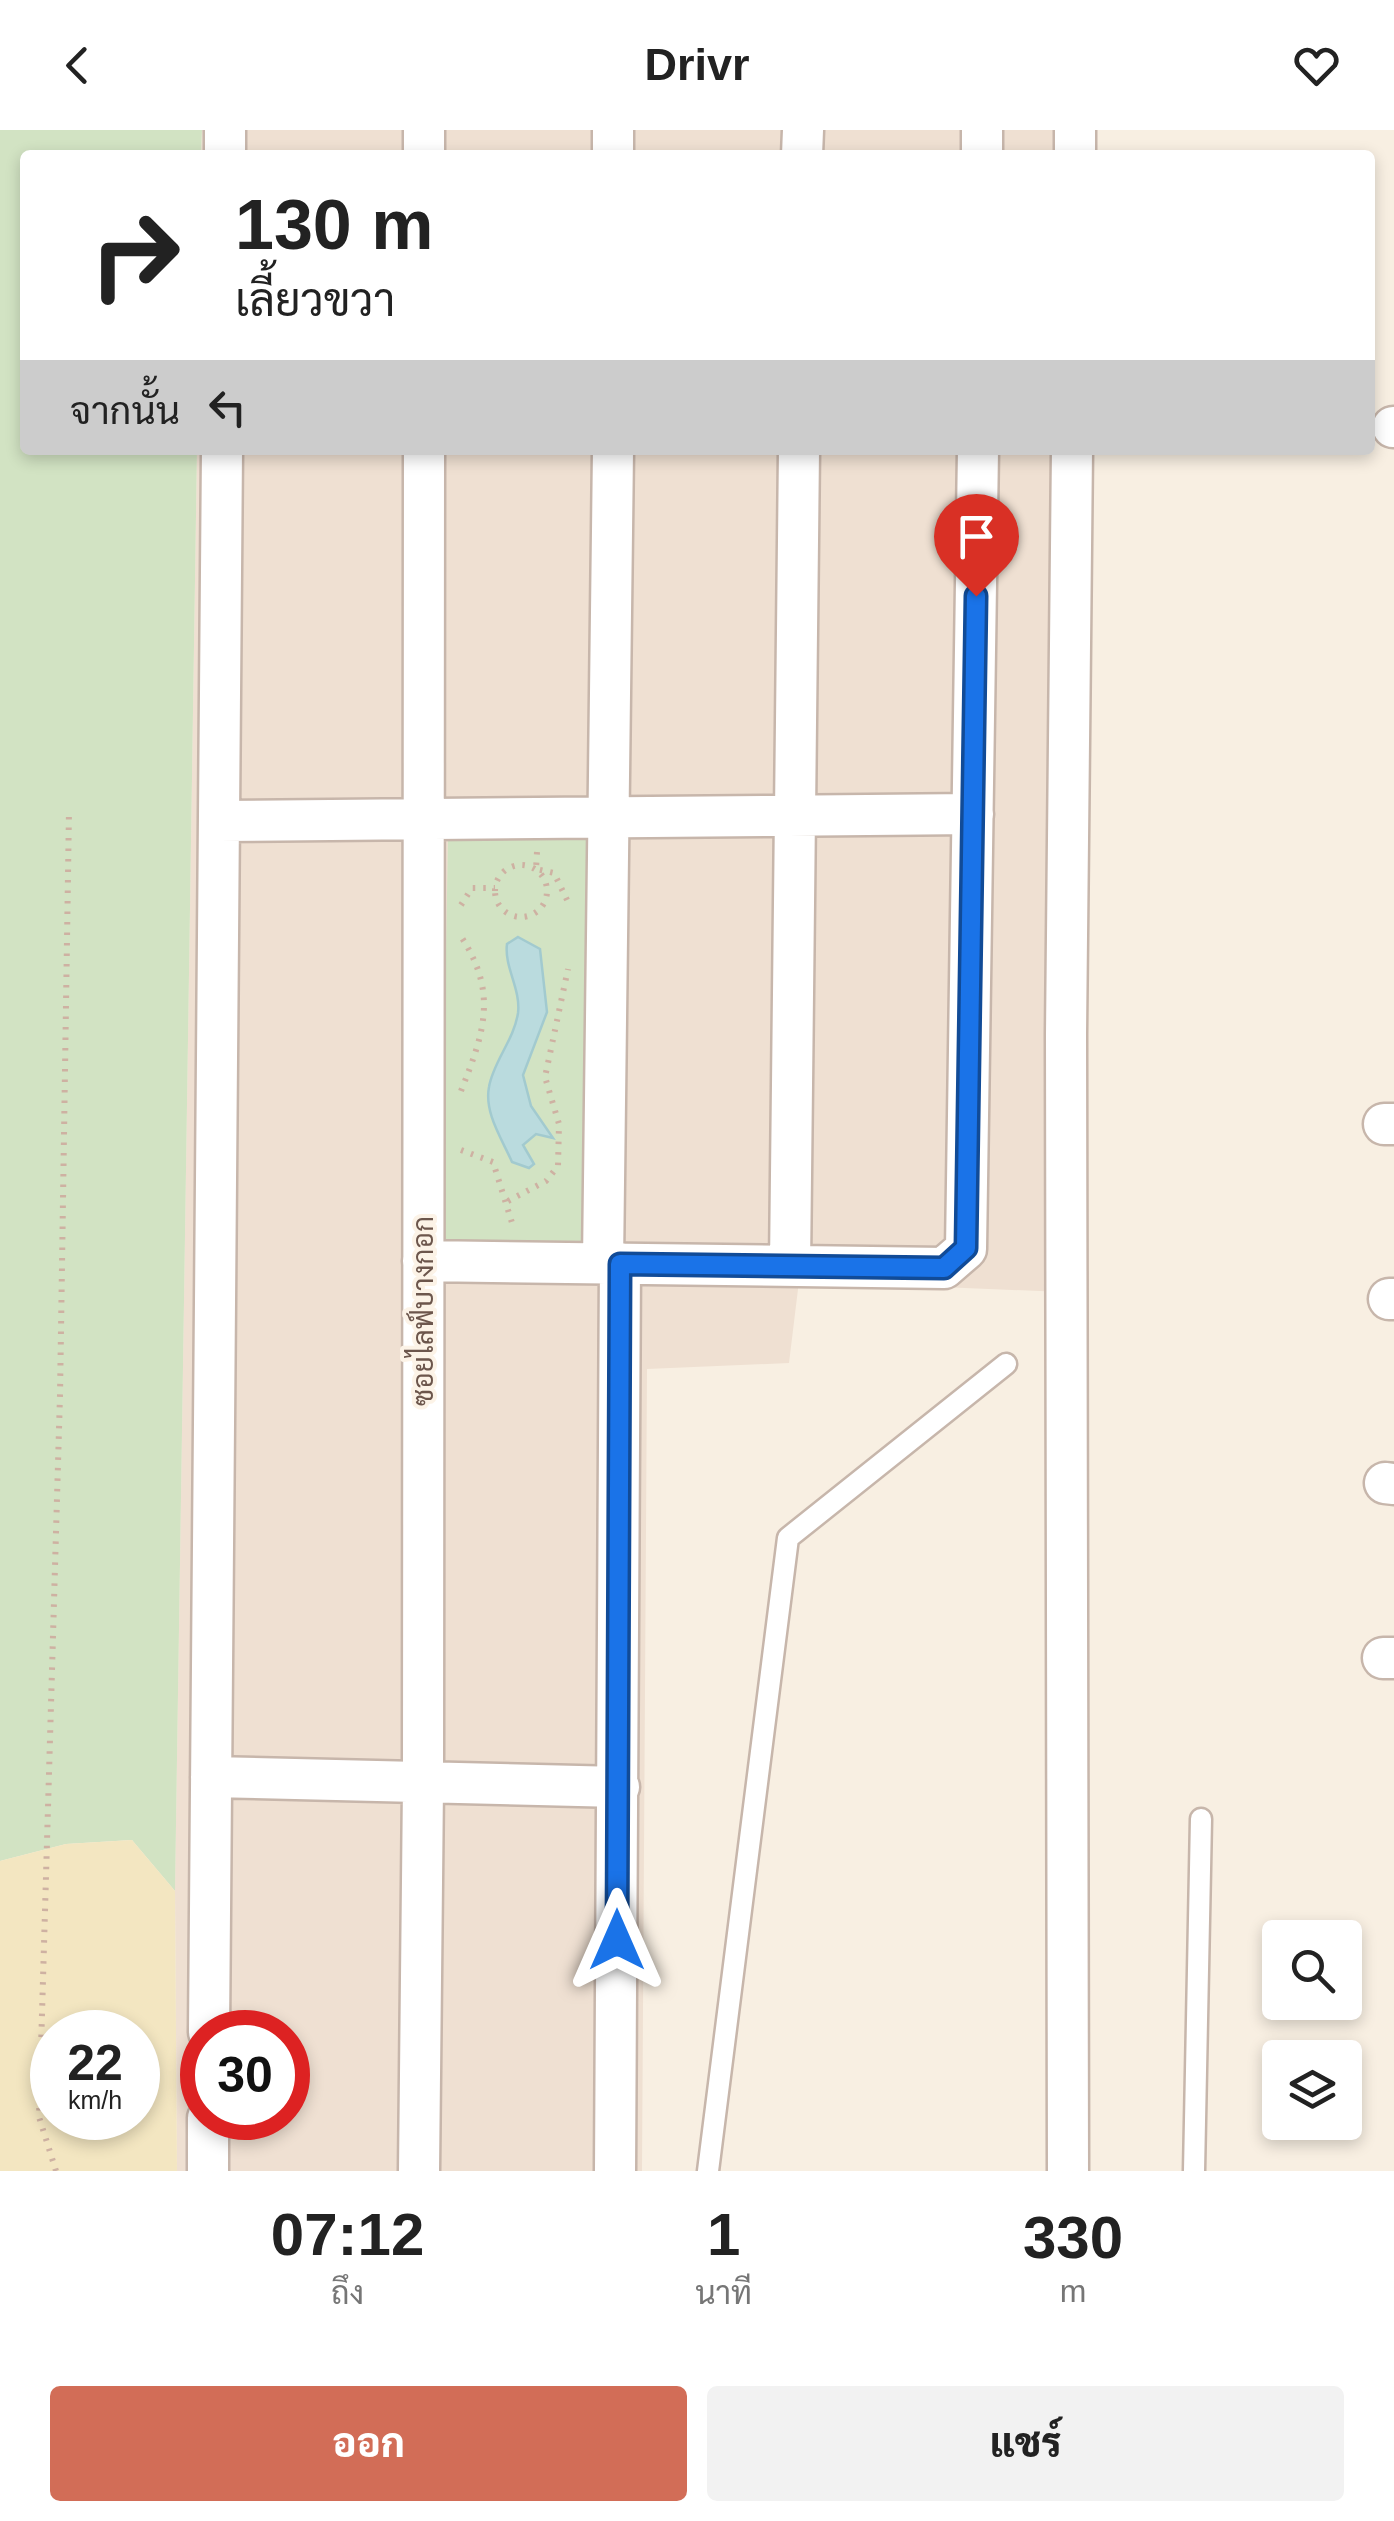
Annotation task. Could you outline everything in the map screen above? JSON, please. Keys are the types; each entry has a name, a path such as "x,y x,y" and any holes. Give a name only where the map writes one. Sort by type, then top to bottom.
{"street":[{"path":"209,2010 222,455"},
{"name":"ซอยไลฟ์บางกอก","path":"418,2171 424,1785 423,1261 440,924 423,819 424,455"},
{"path":"613,455 612,1263 619,1787 615,2171"},
{"path":"790,1266 799,455"},
{"path":"423,1261 944,1268 966,1248 978,455"},
{"path":"1068,2171 1066,1034 1072,455"},
{"path":"219,821 973,814"},
{"path":"211,1776 424,1785 619,1787"},
{"path":"208,2140 208,2171"}],"lane":[{"path":"708,2171 788,1538 1006,1364"},
{"path":"1194,2171 1201,1820"}],"path":[{"path":"56,2171 39,2117 60,1395 69,810"},
{"path":"539,818 536,869 547,891 536,913 512,915 499,904 495,888 510,866 536,869 554,873 568,896 569,911"},
{"path":"457,1103 486,1018 479,966 440,924 460,907 472,888 495,888"},
{"path":"508,1201 546,1181 558,1166 559,1124 545,1077 569,960"},
{"path":"456,1134 461,1151 493,1162 508,1201 516,1262"}],"shaded area":[{"path":"202,130 1076,130 1075,150 201,150"},
{"path":"197,455 1072,455 1063,1292 799,1281 789,1363 647,1369 642,2171 177,2171 175,1891"}],"green space":[{"path":"0,130 202,130 201,150 20,150 20,455 197,455 175,1891 132,1840 66,1844 0,1861"},
{"path":"594,835 590,1246 441,1240 448,836"}],"sand":[{"path":"132,1840 175,1891 177,2171 0,2171 0,1861 66,1844"}],"water":[{"path":"518,937 540,949 547,1012 523,1075 531,1106 553,1138 536,1134 523,1145 534,1164 529,1168 512,1162 495,1126 488,1097 491,1078 518,1013 507,944"}],"route":[{"path":"617,1940 620,1264 944,1268 966,1248 976,596"}]}
